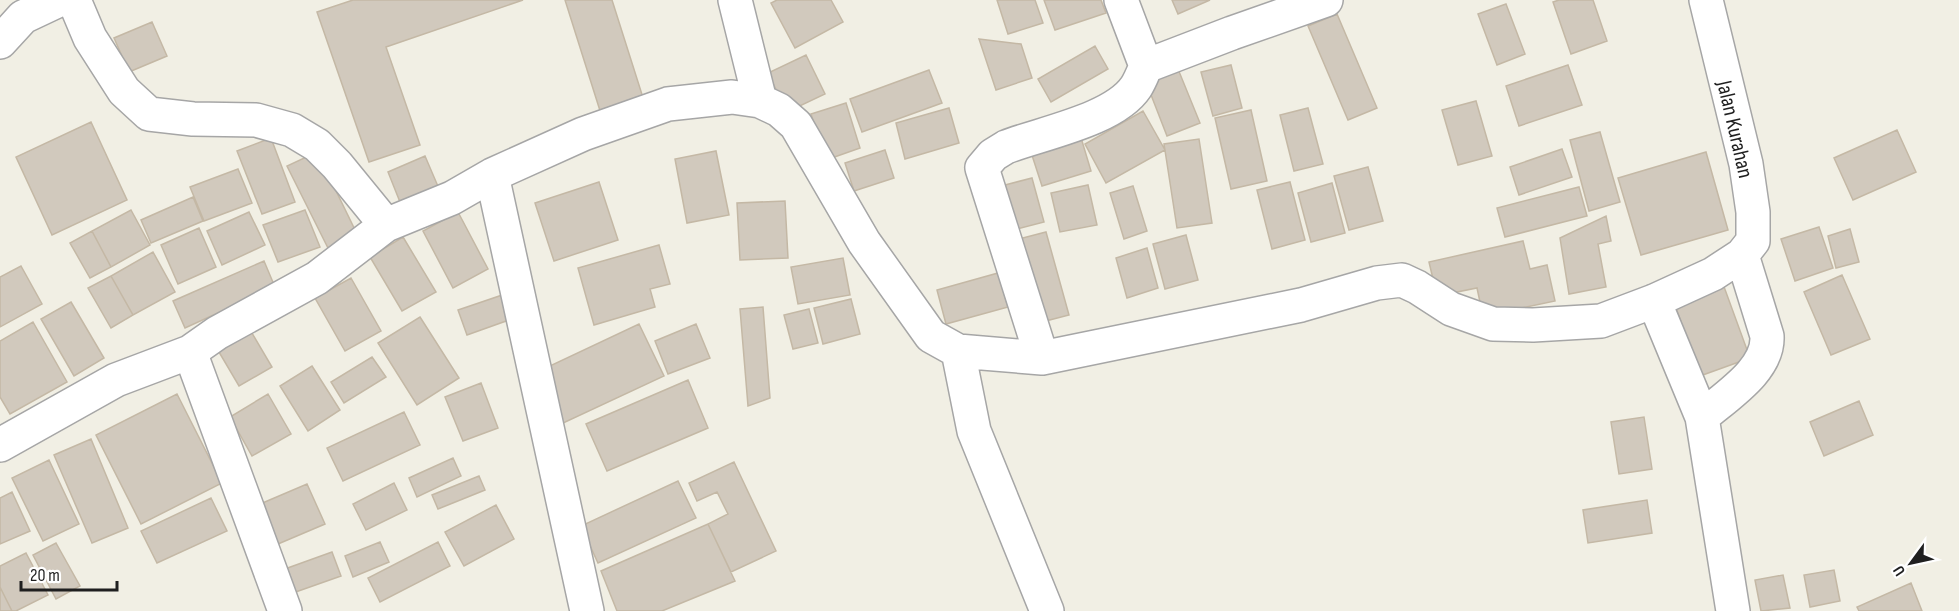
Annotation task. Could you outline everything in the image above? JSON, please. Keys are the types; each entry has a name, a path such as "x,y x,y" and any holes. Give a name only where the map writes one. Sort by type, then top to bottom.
{"street":[{"path":"0,42 12,12 59,0"},
{"path":"74,0 90,38 124,91 149,114 193,120 256,120 292,130 317,144 386,225"},
{"path":"735,0 760,102"},
{"path":"1120,0 1146,66"},
{"path":"1042,358 982,168 993,154 1006,147 1099,116 1121,102 1136,88 1146,66 1263,21 1326,0"},
{"name":"Jalan Kurahan","path":"1706,0 1746,164 1753,212 1753,241 1742,255"},
{"path":"0,444 116,380 190,352 217,333 318,278 386,225 452,198 492,175 583,134 668,104 732,97 760,102 779,110 796,125 864,242 931,336 958,351 1042,358 1301,305 1377,284 1402,280 1451,309 1493,324 1533,325 1601,321 1654,302 1713,274 1742,255 1768,344 1761,364 1752,374 1702,417"},
{"path":"492,175 587,611"},
{"path":"1654,302 1702,417 1733,611"},
{"path":"958,351 974,431 1047,611"},
{"path":"190,352 285,611"}],"building":[{"path":"353,0 523,0 386,47 420,145 369,162 317,12"},
{"path":"565,0 612,0 645,104 602,117"},
{"path":"777,0 831,0 843,22 795,48 771,3"},
{"path":"997,0 1035,0 1043,23 1008,34"},
{"path":"1044,0 1101,0 1106,13 1055,30"},
{"path":"1172,0 1210,0 1178,14"},
{"path":"1593,0 1607,41 1571,54 1553,2"},
{"path":"1506,4 1525,54 1497,65 1478,14"},
{"path":"1337,14 1377,108 1348,120 1308,26"},
{"path":"152,22 167,56 129,72 114,38"},
{"path":"979,39 1021,44 1032,78 996,90"},
{"path":"1095,46 1108,69 1051,102 1038,79"},
{"path":"806,55 825,94 787,112 768,73"},
{"path":"1231,65 1242,108 1213,116 1201,72"},
{"path":"1568,65 1582,105 1519,126 1506,86"},
{"path":"1178,69 1200,123 1167,136 1146,82"},
{"path":"929,70 942,103 862,132 850,99"},
{"path":"1476,101 1492,156 1458,165 1442,110"},
{"path":"846,103 860,148 826,160 811,114"},
{"path":"949,108 959,143 905,159 896,123"},
{"path":"1308,108 1323,164 1294,171 1280,115"},
{"path":"1251,110 1267,181 1231,189 1215,118"},
{"path":"1143,111 1165,150 1106,183 1085,144"},
{"path":"91,122 127,200 52,235 16,157"},
{"path":"1897,130 1916,172 1853,200 1834,158"},
{"path":"1079,131 1091,171 1042,186 1029,146"},
{"path":"1600,132 1620,202 1589,211 1570,140"},
{"path":"271,138 295,202 262,214 237,151"},
{"path":"1199,139 1212,223 1177,228 1164,144"},
{"path":"1562,149 1572,177 1519,195 1510,167"},
{"path":"885,150 894,178 854,191 845,163"},
{"path":"716,151 729,215 687,223 675,159"},
{"path":"317,152 357,234 328,248 287,166"},
{"path":"1706,152 1728,230 1641,255 1618,178"},
{"path":"425,156 440,191 402,207 388,172"},
{"path":"1368,167 1383,221 1349,230 1334,176"},
{"path":"238,169 252,203 204,221 190,187"},
{"path":"1032,178 1044,222 1013,230 1001,186"},
{"path":"599,182 618,240 554,261 535,203"},
{"path":"1290,182 1305,240 1272,249 1257,190"},
{"path":"1332,183 1345,233 1311,242 1298,193"},
{"path":"1088,185 1097,225 1060,232 1051,193"},
{"path":"1133,186 1147,231 1124,239 1110,193"},
{"path":"1579,187 1587,216 1505,237 1497,208"},
{"path":"193,197 203,221 151,243 141,220"},
{"path":"785,201 788,258 740,260 737,203"},
{"path":"131,210 150,245 111,267 92,231"},
{"path":"305,210 320,247 278,262 263,225"},
{"path":"249,212 265,245 222,265 207,231"},
{"path":"458,212 488,269 453,288 423,231"},
{"path":"1606,216 1611,241 1598,244 1606,287 1569,294 1560,238"},
{"path":"1819,227 1833,268 1795,281 1781,239"},
{"path":"199,228 216,267 178,284 161,245"},
{"path":"1850,229 1859,262 1836,268 1828,236"},
{"path":"92,231 111,267 90,278 70,243"},
{"path":"1046,232 1069,315 1038,323 1015,240"},
{"path":"1186,235 1198,280 1165,289 1153,244"},
{"path":"403,237 436,292 402,311 370,257"},
{"path":"1523,241 1530,269 1547,265 1555,301 1483,316 1477,288 1437,296 1429,262"},
{"path":"659,245 670,284 650,289 655,307 594,325 578,268"},
{"path":"1147,248 1158,288 1127,298 1116,258"},
{"path":"153,252 175,292 133,315 111,276"},
{"path":"843,258 850,295 798,304 791,267"},
{"path":"264,261 275,287 185,328 173,301"},
{"path":"21,266 42,304 0,327 0,277"},
{"path":"998,273 1008,307 946,324 937,290"},
{"path":"1842,275 1870,339 1831,355 1804,292"},
{"path":"111,276 133,315 111,328 88,288"},
{"path":"351,278 381,331 345,351 315,298"},
{"path":"1723,284 1750,358 1700,376 1674,302"},
{"path":"511,292 520,316 467,335 458,310"},
{"path":"851,299 860,334 823,344 814,308"},
{"path":"71,302 104,358 74,376 41,319"},
{"path":"763,307 770,398 748,406 740,309"},
{"path":"809,309 818,343 793,349 784,315"},
{"path":"420,317 459,378 417,405 378,343"},
{"path":"33,322 67,382 10,414 0,397 0,341"},
{"path":"639,324 664,376 561,424 537,372"},
{"path":"696,324 710,358 668,374 655,341"},
{"path":"249,328 272,367 239,386 216,347"},
{"path":"372,357 386,377 344,403 331,382"},
{"path":"312,366 340,410 308,431 280,386"},
{"path":"688,380 708,428 607,471 586,424"},
{"path":"481,383 498,428 463,441 445,397"},
{"path":"177,394 222,483 141,524 96,435"},
{"path":"268,394 291,434 252,456 230,417"},
{"path":"1859,401 1873,435 1824,456 1810,422"},
{"path":"404,412 420,445 343,481 327,448"},
{"path":"1644,417 1652,469 1619,474 1611,422"},
{"path":"91,439 128,528 92,543 54,455"},
{"path":"453,458 461,476 417,497 409,478"},
{"path":"49,460 79,524 43,541 12,478"},
{"path":"734,462 776,551 731,572 708,524 728,514 717,492 697,501 689,483"},
{"path":"479,476 485,490 438,509 432,495"},
{"path":"678,481 696,518 598,563 581,526"},
{"path":"394,483 407,510 366,530 353,504"},
{"path":"307,484 325,524 271,547 253,507"},
{"path":"12,492 30,531 0,544 0,498"},
{"path":"211,498 227,531 157,563 141,531"},
{"path":"1647,500 1652,533 1588,543 1583,510"},
{"path":"496,505 514,539 464,566 445,532"},
{"path":"708,524 735,581 662,611 617,611 601,571"},
{"path":"380,542 389,562 353,577 345,556"},
{"path":"438,542 450,566 380,602 368,578"},
{"path":"56,543 80,586 56,599 33,555"},
{"path":"332,552 341,576 290,594 282,570"},
{"path":"26,553 48,595 12,611 0,587 0,566"},
{"path":"1834,570 1840,601 1810,607 1804,575"},
{"path":"1783,575 1790,608 1761,611 1755,580"},
{"path":"1911,583 1922,611 1859,611 1857,607"},
{"path":"0,587 12,611 0,611"}]}
